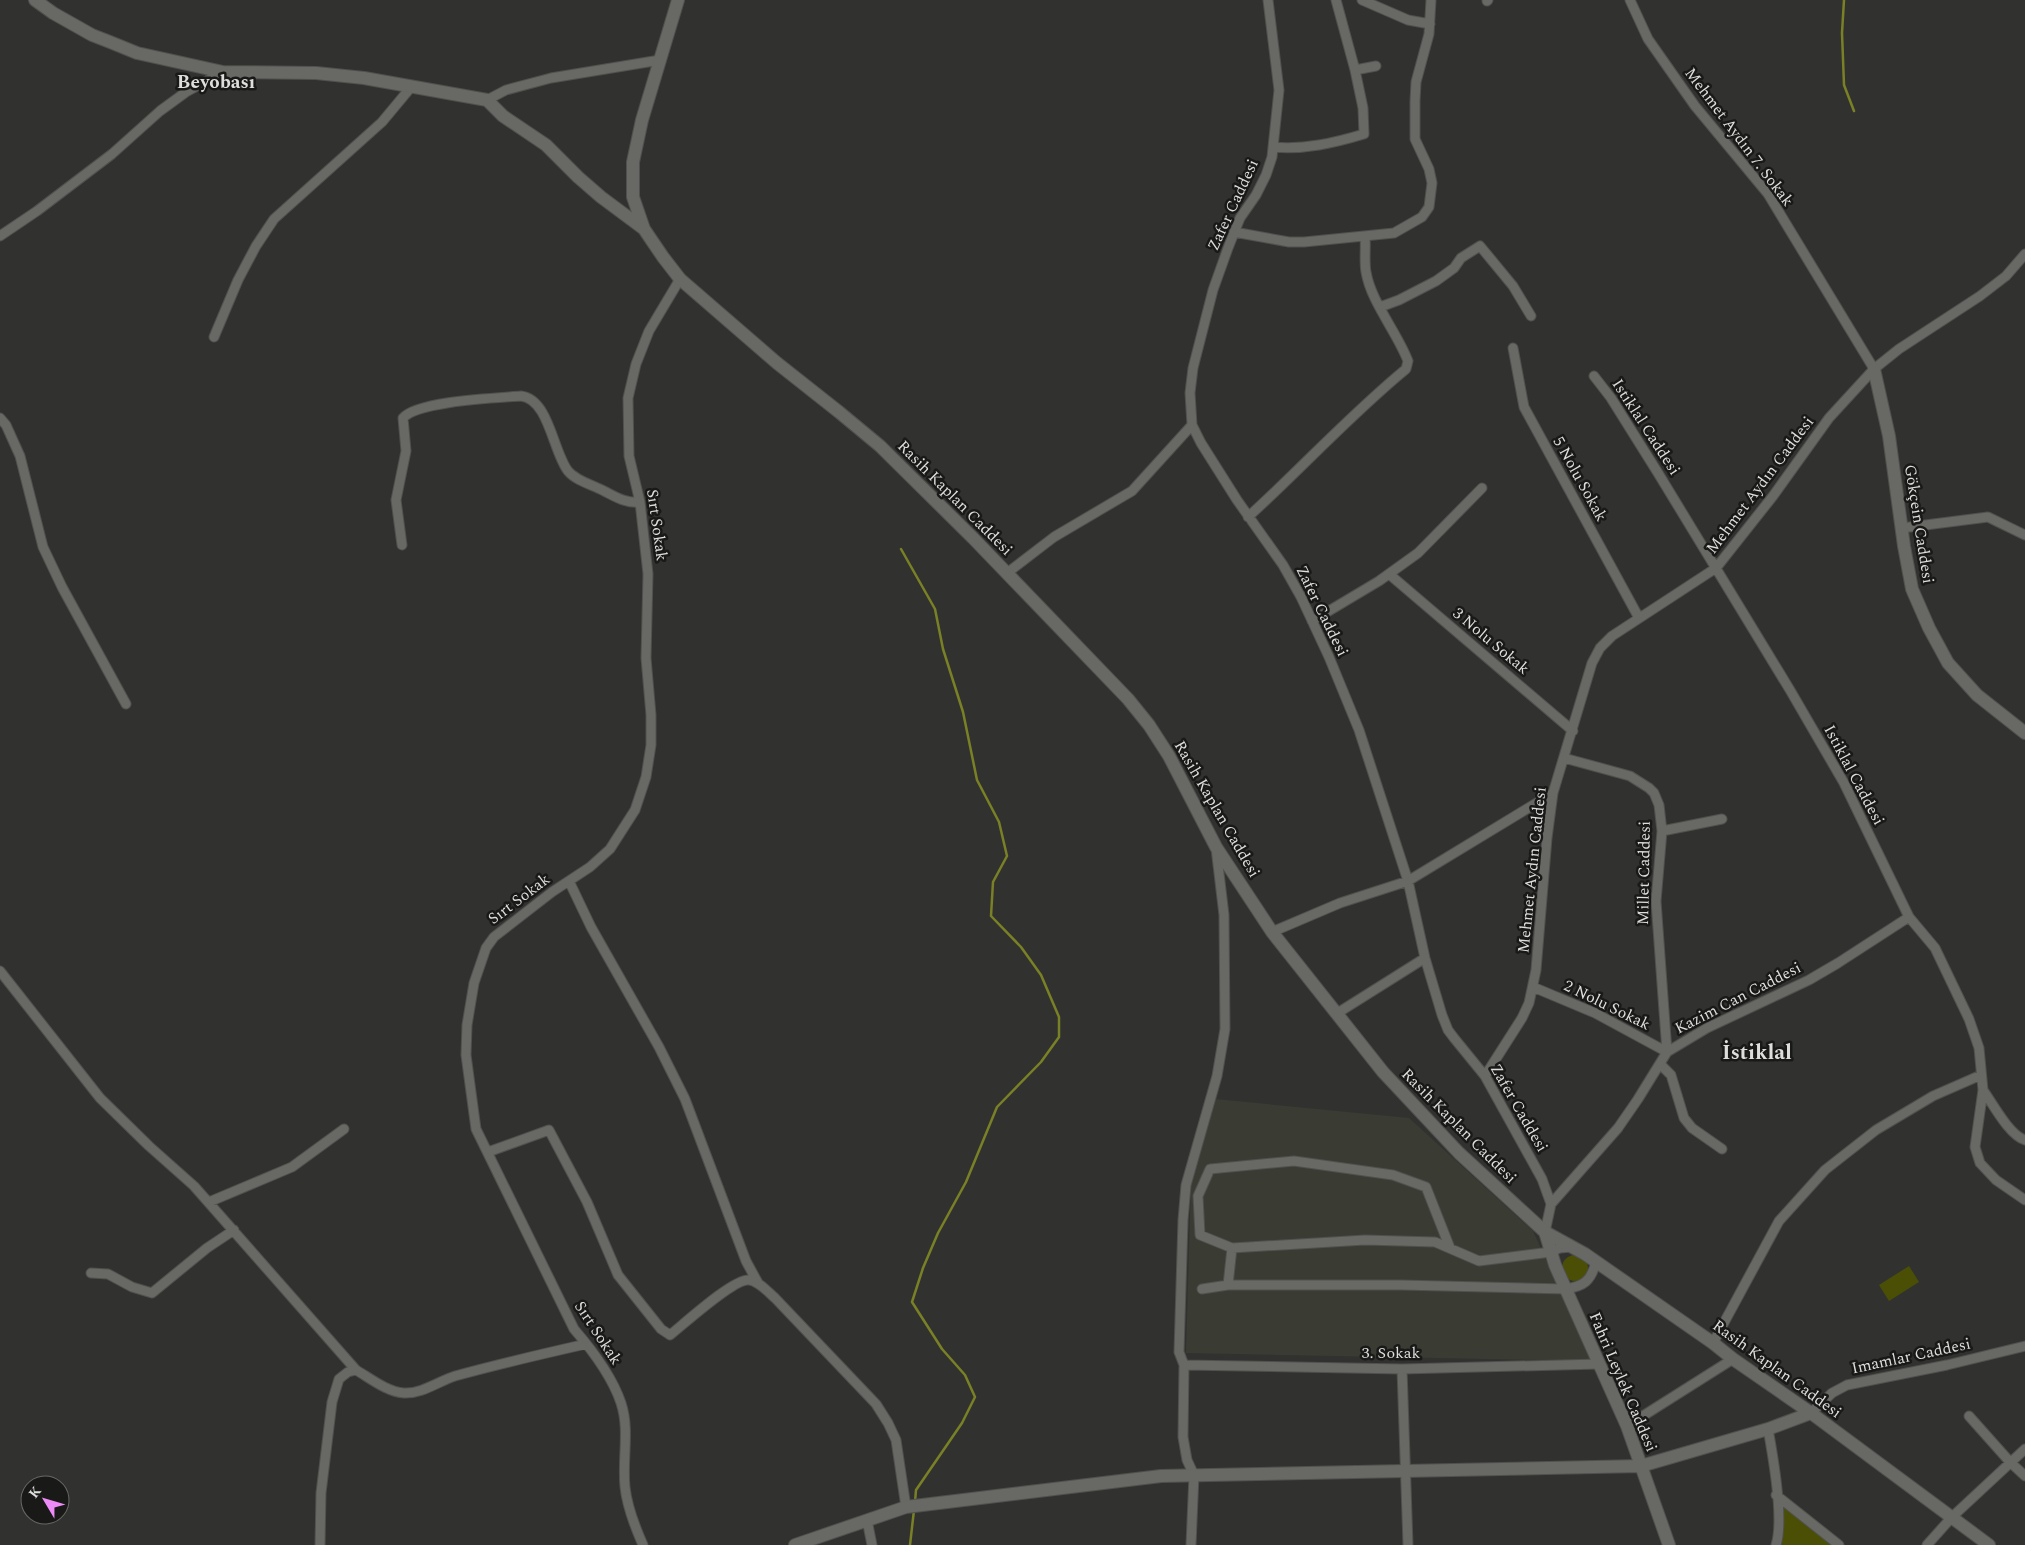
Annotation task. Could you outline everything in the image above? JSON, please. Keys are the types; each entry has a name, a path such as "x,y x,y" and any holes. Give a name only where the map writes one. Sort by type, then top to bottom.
{"street":[{"path":"35,0 53,13 92,35 128,49 223,72 316,74 364,78 487,100 503,116 546,144 578,178 644,229"},
{"name":"Rasih Kaplan Caddesi","path":"678,0 642,120 633,162 633,197 644,229 680,279 776,363 880,446 1007,573 1128,699 1149,725 1168,756 1216,847 1272,932 1383,1072 1459,1153 1545,1232 1596,1262 1713,1342 1733,1359 1811,1413 1989,1545"},
{"name":"Zafer Caddesi","path":"1268,0 1279,90 1273,147 1266,175 1240,218 1213,290 1193,368 1190,392 1192,425 1248,517 1283,565 1312,621 1359,730 1408,881 1425,958 1448,1030 1485,1076 1542,1179 1551,1204"},
{"path":"1273,147 1292,149 1336,142 1364,134 1363,108 1336,0"},
{"path":"1362,0 1408,20 1430,24"},
{"path":"1234,232 1288,242 1365,237 1394,233 1422,217 1429,207 1432,183 1429,169 1415,139 1414,120 1416,82 1429,34 1431,0"},
{"name":"Mehmet Aydın 7. Sokak","path":"1630,0 1648,39 1695,106 1768,194 1874,369"},
{"path":"487,100 506,90 552,78 660,60"},
{"path":"1355,70 1376,66"},
{"path":"0,236 37,211 112,154 160,111 186,92 223,72"},
{"path":"214,337 238,280 256,246 274,219 382,122 412,86"},
{"path":"1248,517 1337,430 1406,369 1408,361 1403,348 1380,307 1366,272 1365,237"},
{"path":"1380,307 1399,300 1436,281 1454,268 1461,258 1480,246 1513,286 1531,316"},
{"name":"Mehmet Aydın Caddesi","path":"1485,1076 1522,1018 1529,1003 1533,987 1553,793 1592,663 1600,648 1612,636 1716,568 1773,496 1829,418 1874,369 1899,349 1980,296 2006,276 2025,254"},
{"name":"Sırt Sokak","path":"643,1545 635,1526 625,1487 626,1441 621,1404 611,1380 574,1330 476,1129 466,1055 467,1024 474,983 486,948 494,938 538,902 590,866 610,849 635,810 646,777 651,745 651,716 646,658 648,574 640,502 629,456 628,398 636,364 648,331 680,279"},
{"name":"5 Nolu Sokak","path":"1513,348 1524,407 1639,618"},
{"name":"Gökçein Caddesi","path":"1874,369 1890,436 1912,589 1929,628 1948,663 1978,695 2025,733"},
{"name":"Istiklal Caddesi","path":"1594,376 1611,398 1716,568 1844,783 1909,917 1935,948 1969,1019 1979,1048 1983,1090 1976,1147 1980,1164 1996,1180 2025,1200"},
{"path":"402,545 396,500 406,460 403,418 408,414 438,405 521,396 530,398 537,404 552,434 564,465 570,474 621,500 632,503 640,502"},
{"path":"0,418 6,425 20,456 43,547 62,587 126,704"},
{"path":"1007,573 1054,537 1132,491 1192,425"},
{"path":"1312,621 1389,574 1418,553 1482,488"},
{"path":"1902,528 1988,517 2025,535"},
{"name":"3 Nolu Sokak","path":"1389,574 1573,731"},
{"name":"Millet Caddesi","path":"1564,758 1630,776 1654,793 1659,806 1662,831 1656,901 1667,1052"},
{"path":"1272,932 1340,903 1408,881 1553,793"},
{"path":"1662,831 1722,819"},
{"path":"1191,1545 1194,1475 1187,1460 1183,1437 1184,1365 1179,1352 1183,1220 1186,1185 1217,1076 1225,1029 1224,915 1216,847"},
{"path":"569,881 591,927 659,1047 685,1100 740,1245 758,1284"},
{"name":"Kazim Can Caddesi","path":"1551,1204 1618,1128 1638,1100 1667,1052 1707,1028 1809,980 1909,917"},
{"path":"1336,1014 1425,958"},
{"path":"0,971 100,1098 209,1202 356,1370 390,1390 405,1393 417,1392 449,1378 586,1344"},
{"name":"2 Nolu Sokak","path":"1533,987 1595,1013 1667,1052"},
{"path":"1660,1064 1670,1075 1684,1118 1692,1128 1722,1149"},
{"path":"1713,1342 1779,1221 1825,1170 1876,1130 1933,1096 1981,1075"},
{"path":"1983,1090 2010,1129 2025,1140"},
{"path":"209,1202 292,1167 344,1129"},
{"path":"488,1152 549,1130 587,1202 618,1275 661,1329 670,1335 727,1289 742,1281 750,1280 758,1284 774,1298 876,1404 896,1440 906,1507"},
{"path":"1450,1248 1426,1187 1393,1175 1294,1161 1210,1169 1198,1196 1200,1235 1232,1248 1365,1240 1435,1242 1479,1260 1551,1252 1560,1248 1572,1247"},
{"path":"1545,1232 1551,1204"},
{"path":"91,1273 108,1274 132,1287 152,1293 207,1248 234,1230"},
{"name":"Fahri Leylek Caddesi","path":"1545,1232 1566,1289 1627,1426 1669,1545"},
{"path":"1228,1285 1232,1248"},
{"path":"1202,1289 1228,1285 1401,1285 1566,1289 1579,1287 1586,1282 1593,1274 1596,1262"},
{"name":"Imamlar Caddesi","path":"1811,1413 1832,1393 1847,1384 1947,1366 2025,1346"},
{"path":"1627,1426 1733,1359"},
{"name":"3. Sokak","path":"1184,1365 1402,1369 1599,1364"},
{"path":"1402,1369 1408,1545"},
{"path":"320,1545 320,1493 332,1402 339,1380 348,1372 356,1370"},
{"path":"795,1545 906,1507 1161,1476 1641,1466 1768,1429 1811,1413"},
{"path":"1969,1416 2025,1476"},
{"path":"1768,1429 1774,1463 1778,1544"},
{"path":"1927,1545 1952,1517 2025,1449"},
{"path":"1776,1495 1839,1545"},
{"path":"867,1520 872,1545"}],"shaded area":[{"path":"1215,1099 1409,1118 1533,1231 1592,1361 1186,1353 1191,1184"},
{"path":"1575,1255 1584,1259 1588,1268 1584,1277 1575,1281 1566,1277 1562,1268 1566,1259"},
{"path":"1909,1266 1919,1282 1889,1301 1879,1285"},
{"path":"1783,1505 1835,1545 1782,1545"}],"waterway":[{"path":"1844,0 1842,33 1844,85 1854,111"},
{"path":"901,549 935,609 943,649 963,712 977,780 999,822 1007,856 993,882 991,916 1021,947 1041,975 1059,1017 1059,1037 1041,1062 997,1107 966,1182 938,1233 923,1268 912,1302 942,1349 965,1375 975,1397 962,1423 916,1490 915,1502"},
{"path":"910,1545 914,1510"}],"district":[{"name":"Beyobası","path":"216,82"},
{"name":"İstiklal","path":"1757,1053"}]}
